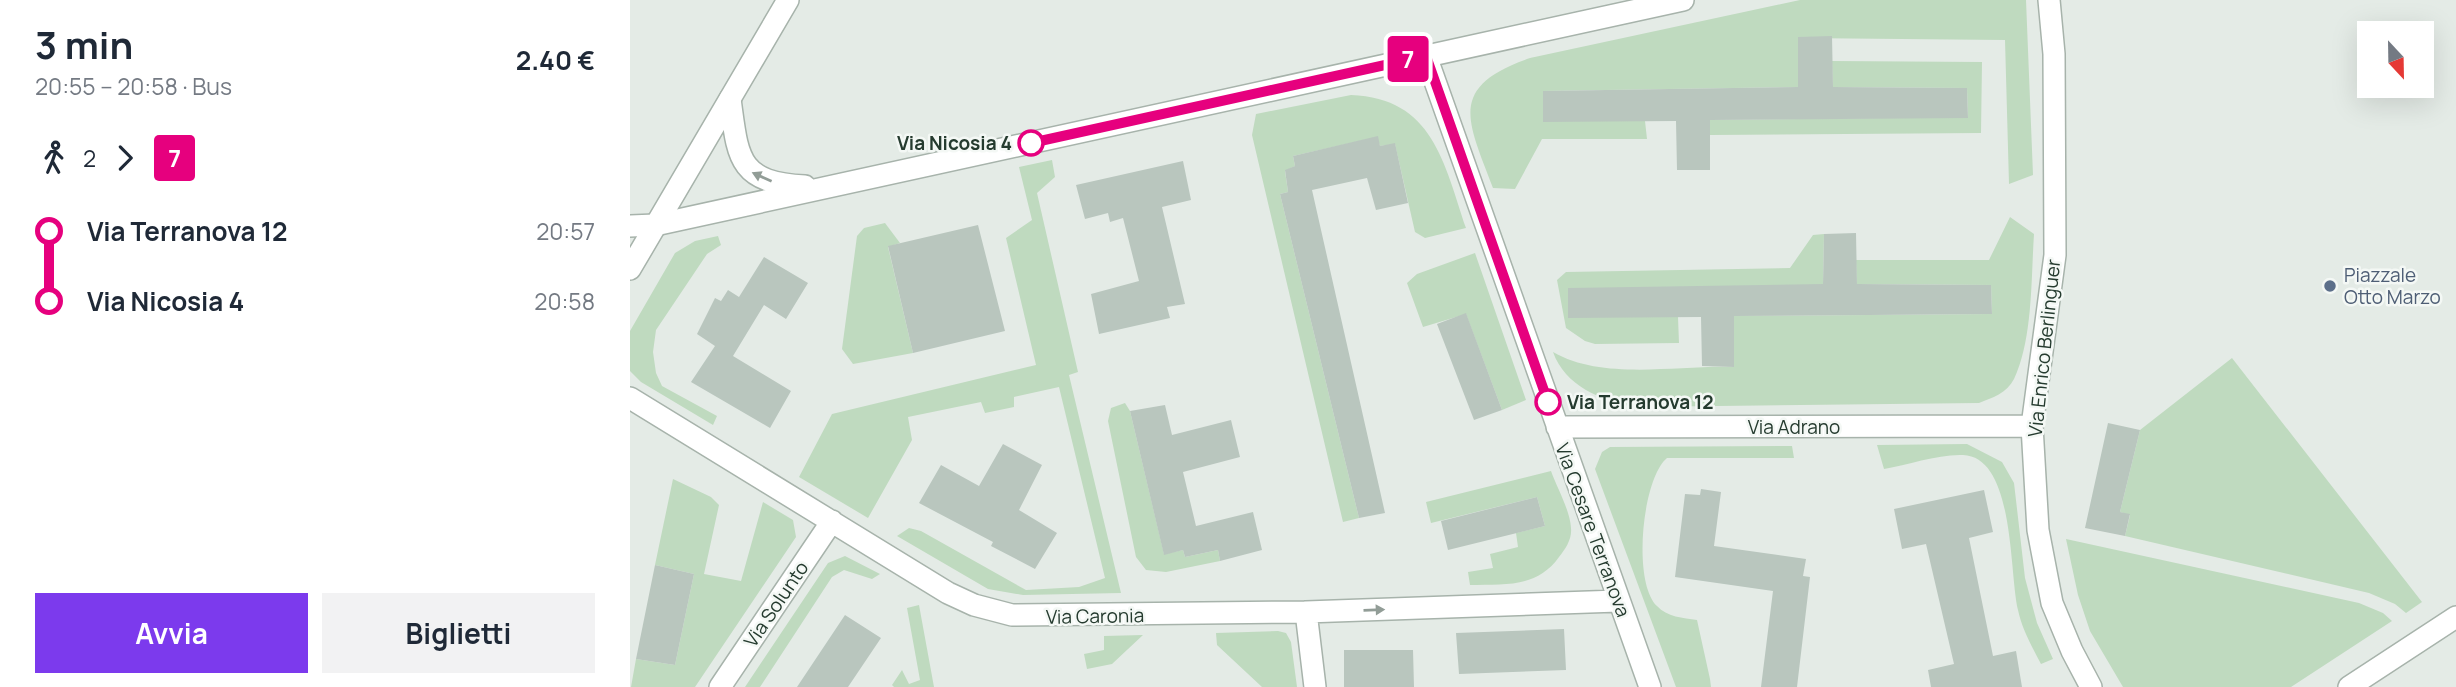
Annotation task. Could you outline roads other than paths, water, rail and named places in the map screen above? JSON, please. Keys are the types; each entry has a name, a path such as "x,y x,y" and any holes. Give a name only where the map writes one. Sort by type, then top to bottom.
{"street":[{"path":"630,270 788,0"},
{"path":"630,226 655,225 1682,0"},
{"name":"Via Enrico Berlinguer","path":"2049,0 2054,54 2055,255 2032,426 2038,530 2052,603 2091,687"},
{"name":"Via Cesare Terranova","path":"1426,56 1650,687"},
{"path":"730,99 737,153 752,173 782,185 828,187"},
{"name":"Via Caronia","path":"630,398 948,593 974,605 1012,615 1306,612 1618,601"},
{"name":"Via Adrano","path":"1557,427 2032,426"},
{"name":"Via Solunto","path":"720,687 832,522"},
{"path":"1306,612 1315,687"},
{"path":"2349,687 2456,617"}],"place":[{"name":"Via Nicosia 4","path":"1031,143"},
{"name":"Piazzale Otto Marzo","path":"2330,286"},
{"name":"Via Terranova 12","path":"1548,402"}]}
